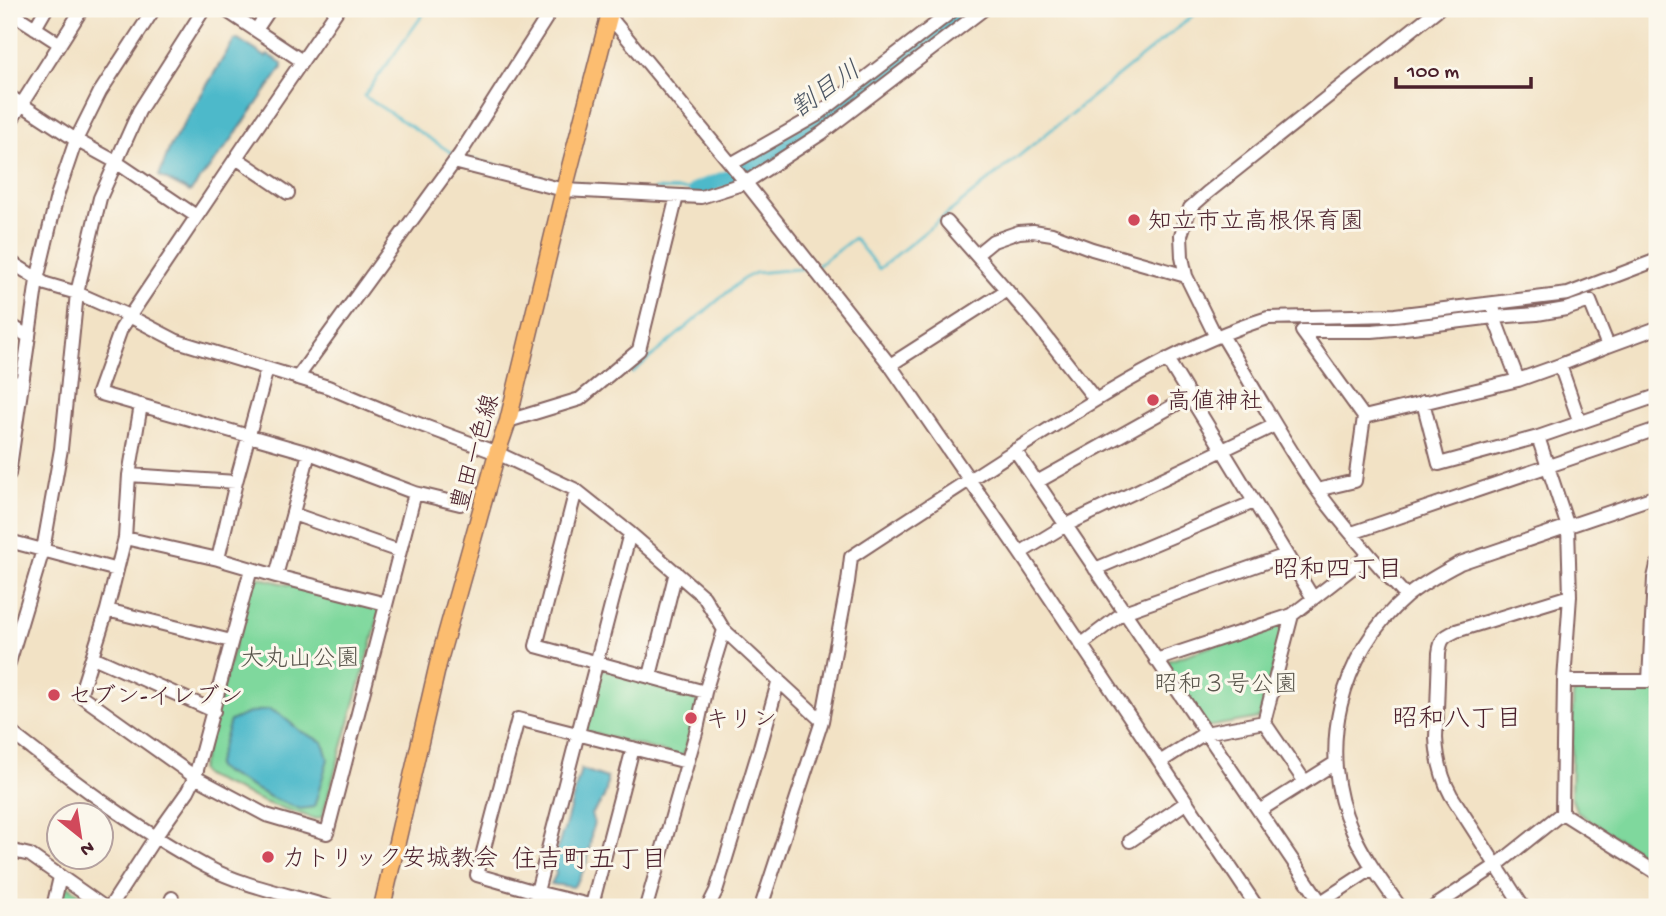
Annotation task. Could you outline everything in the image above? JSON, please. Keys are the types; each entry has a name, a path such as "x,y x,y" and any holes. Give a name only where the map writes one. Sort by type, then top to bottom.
{"main road":[{"name":"豊田一色線","path":"382,907 438,664 508,421 608,11"}],"street":[{"path":"35,28 46,9"},
{"path":"9,124 82,9"},
{"path":"9,474 37,280 57,196 76,140 100,92 154,9"},
{"path":"9,663 44,550 61,449 77,293 100,198 139,111 204,9"},
{"path":"224,9 302,61"},
{"path":"256,30 270,9"},
{"path":"338,9 129,316 121,329 98,393 309,453 415,493 460,504"},
{"path":"297,378 457,158 552,9"},
{"path":"733,167 817,115 955,9"},
{"path":"457,158 566,184 701,197 745,183 822,133 984,9"},
{"path":"1406,596 1317,490 1219,336 1186,276 1181,235 1190,208 1438,9"},
{"path":"9,11 60,44"},
{"path":"608,11 890,365 1020,552 1257,907"},
{"path":"9,96 76,140 116,162 196,216"},
{"path":"236,158 288,193"},
{"path":"508,421 580,399 639,350 677,196"},
{"path":"947,222 1033,320 1095,399"},
{"path":"976,255 993,241 1019,232 1032,231 1052,234 1092,249 1186,276"},
{"path":"1317,490 1356,481 1364,417 1301,331 1372,331 1493,310 1568,294 1657,260"},
{"path":"9,261 37,280 77,293 177,341 328,387 497,453 576,490 704,597 724,630 822,721"},
{"path":"890,365 1007,290"},
{"path":"761,907 822,721 851,557 1095,399 1167,359 1268,318 1493,310 1537,314 1591,301 1608,346"},
{"path":"1493,310 1518,380"},
{"path":"9,324 29,337"},
{"path":"1364,417 1518,380 1657,328"},
{"path":"1167,359 1313,598"},
{"path":"1560,366 1580,423"},
{"path":"218,559 267,369"},
{"path":"9,380 22,385"},
{"path":"1423,402 1439,464 1538,438 1657,396"},
{"path":"1037,482 1189,397"},
{"path":"141,405 129,475 125,538 107,610 80,695 195,777 266,815 327,833 415,493"},
{"path":"1020,552 1066,525 1275,425"},
{"path":"1352,533 1657,429"},
{"path":"1538,438 1568,527 1570,596 1564,681 1562,813"},
{"path":"1015,450 1259,811 1319,906 1373,868"},
{"path":"276,576 309,453"},
{"path":"129,475 236,482"},
{"path":"576,490 536,646 705,692"},
{"path":"1400,907 1373,868 1352,830 1335,763 1338,713 1345,686 1359,656 1378,626 1406,596 1430,579 1460,563 1657,496"},
{"path":"1095,569 1254,502"},
{"path":"293,514 400,551"},
{"path":"533,907 630,533"},
{"path":"125,538 218,559 386,604"},
{"path":"9,541 117,570"},
{"path":"1082,644 1124,612 1286,555"},
{"path":"1156,660 1292,615 1369,555"},
{"path":"1564,681 1653,681 1654,578 1657,565"},
{"path":"110,907 195,777 251,569"},
{"path":"650,676 676,572"},
{"path":"1523,907 1451,795 1443,778 1436,751 1436,695 1440,645 1444,637 1456,631 1570,596"},
{"path":"107,610 231,641"},
{"path":"1292,615 1264,722 1305,782"},
{"path":"646,907 724,630"},
{"path":"93,657 214,711"},
{"path":"708,907 716,891 779,679"},
{"path":"633,748 595,906 477,875 518,719 578,733 687,762"},
{"path":"1160,762 1205,733 1264,722"},
{"path":"9,731 113,809 208,867 259,888 329,907"},
{"path":"1259,811 1335,763"},
{"path":"1130,841 1187,802"},
{"path":"1434,907 1497,865 1562,813"},
{"path":"1562,813 1657,873"},
{"path":"9,850 30,855 104,907"},
{"path":"53,907 60,877"}],"green space":[{"name":"大丸山公園","path":"253,576 378,607 380,610 322,817 316,819 266,803 204,776 200,770"},
{"name":"昭和３号公園","path":"1280,623 1285,628 1259,718 1207,727 1166,668 1168,661"},
{"path":"601,668 701,697 683,757 585,731 591,698"},
{"path":"1588,684 1657,685 1657,864 1577,812 1571,797 1573,695 1578,690 1588,690"},
{"path":"62,882 99,907 56,907"}],"water":[{"path":"238,39 266,57 268,55 282,63 282,68 230,142 190,192 159,176 170,147 234,40"},
{"path":"269,709 300,731 323,742 328,759 314,807 300,809 272,798 216,766 230,721"},
{"path":"581,769 607,778 605,793 591,814 594,823 589,850 579,878 573,887 551,884 556,874 554,865 551,868 552,859 564,830"}],"waterway":[{"path":"427,9 364,96 455,155"},
{"name":"割目川","path":"696,190 730,177 824,122 971,9"},
{"path":"816,267 854,238 879,269 1201,9"},
{"path":"462,157 561,181"},
{"path":"571,182 588,185"},
{"path":"654,189 696,190"},
{"path":"632,373 743,279 755,273 809,268"}],"place":[{"name":"知立市立高根保育園","path":"1134,220"},
{"name":"高値神社","path":"1153,400"},
{"name":"セブン-イレブン","path":"54,695"},
{"name":"キリン","path":"691,718"},
{"name":"カトリック安城教会","path":"268,857"}],"district":[{"name":"昭和四丁目","path":"1338,568"},
{"name":"昭和八丁目","path":"1457,717"},
{"name":"住吉町五丁目","path":"589,858"}]}
